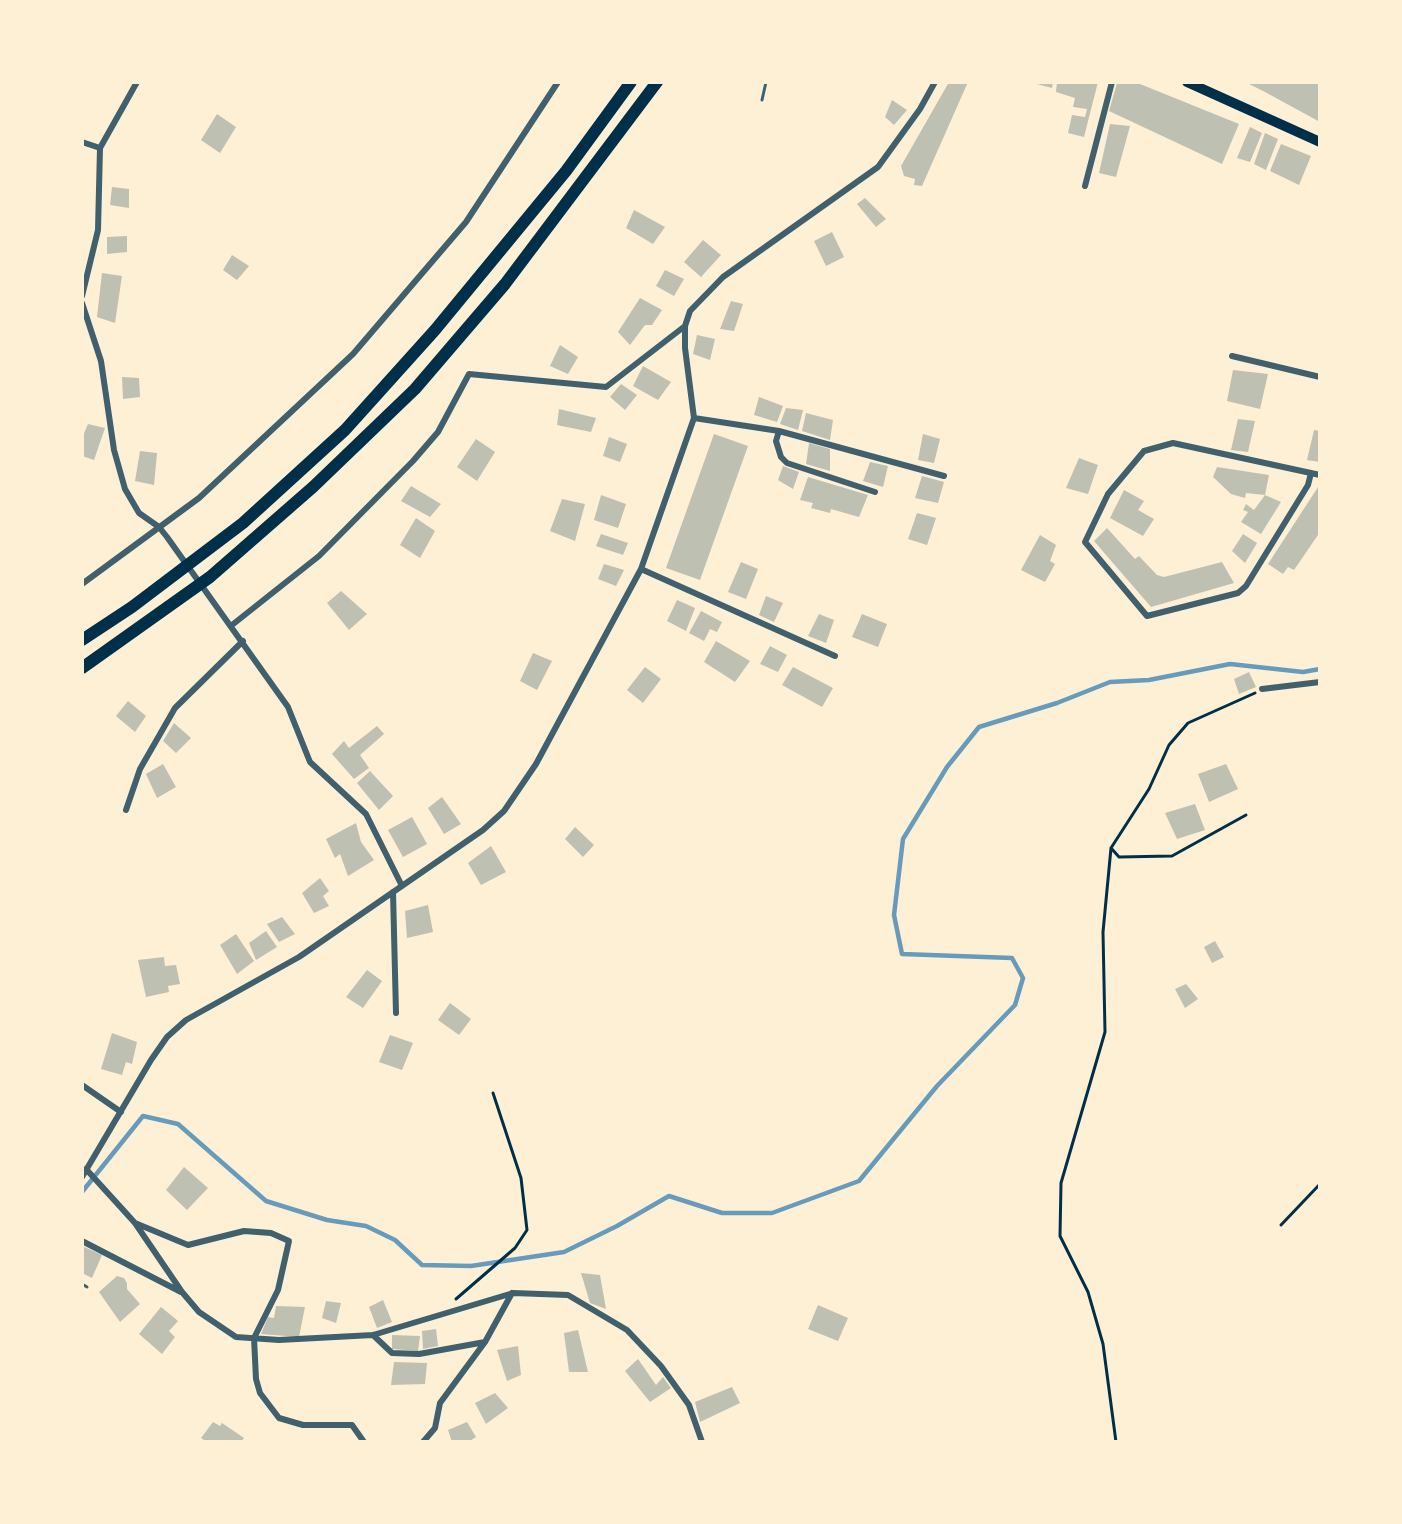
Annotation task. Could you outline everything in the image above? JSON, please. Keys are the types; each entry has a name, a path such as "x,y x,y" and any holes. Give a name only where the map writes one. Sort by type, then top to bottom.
{"highway":[{"path":"82,640 132,607 243,523 345,430 450,312 566,171 631,82"},
{"path":"82,668 210,577 313,487 415,389 504,284 657,82"},
{"path":"1187,82 1320,142"}],"street":[{"path":"82,296 98,230 100,148 137,82"},
{"path":"82,584 199,498 353,354 466,222 558,82"},
{"path":"82,1177 166,1037 186,1020 299,957 483,830 504,811 536,764 641,569 694,418 685,348 685,326 690,311 723,277 878,167 920,108 935,82"},
{"path":"1084,186 1112,82"},
{"path":"82,142 100,148"},
{"path":"82,303 101,361 114,450 124,489 139,513 159,527 243,641 288,707 309,762 366,814 402,886"},
{"path":"232,626 319,556 413,461 438,432 469,374 606,387 685,326"},
{"path":"1232,356 1320,377"},
{"path":"694,418 779,431 944,476"},
{"path":"779,431 776,441 781,457 787,463 875,492"},
{"path":"1311,473 1308,485 1246,586 1238,593 1148,616 1085,542 1108,494 1144,451 1173,443 1311,473 1320,475"},
{"path":"641,569 835,656"},
{"path":"126,810 140,769 175,708 243,641"},
{"path":"1264,689 1320,682"},
{"path":"393,892 396,1013"},
{"path":"82,1085 121,1112"},
{"path":"86,1169 135,1223 182,1292 199,1312 236,1337 279,1340 373,1335 513,1293 568,1295 627,1330 661,1366 689,1406 702,1442"},
{"path":"135,1223 188,1245 244,1231 271,1233 289,1241 278,1290 254,1338 258,1386 279,1418 303,1425 352,1425 364,1442"},
{"path":"82,1241 182,1292"},
{"path":"423,1442 435,1428 440,1403 485,1342 513,1293"},
{"path":"373,1335 392,1353 420,1354 485,1342"}],"lane":[{"path":"762,100 766,82"},
{"path":"82,1284 87,1287"}],"path":[{"path":"1116,1442 1104,1344 1088,1292 1060,1236 1061,1184 1105,1032 1103,932 1111,848 1149,789 1169,744 1188,723 1264,689"},
{"path":"1111,848 1119,857 1172,856 1246,815"},
{"path":"438,1317 479,1277 515,1248 527,1230 520,1178 493,1093"},
{"path":"1281,1225 1320,1184"}],"building":[{"path":"949,82 968,82 922,186 914,185 915,179 904,176 901,166"},
{"path":"1029,82 1053,82 1052,88"},
{"path":"1057,82 1098,82 1084,137 1068,133 1072,115 1085,117 1087,109 1073,107 1075,98 1056,92"},
{"path":"1135,82 1239,124 1222,164 1109,111 1117,83"},
{"path":"1245,82 1320,82 1320,122 1265,92"},
{"path":"892,100 907,110 894,125 885,117"},
{"path":"217,114 236,127 220,153 201,140"},
{"path":"1110,124 1130,126 1116,177 1099,173"},
{"path":"1250,127 1262,133 1250,162 1237,158"},
{"path":"1265,133 1278,139 1266,170 1254,164"},
{"path":"1281,144 1311,156 1299,185 1270,171"},
{"path":"112,187 129,189 129,208 110,205"},
{"path":"865,198 886,219 876,227 857,204"},
{"path":"634,210 665,227 653,244 626,228"},
{"path":"832,232 844,257 826,266 814,241"},
{"path":"127,236 127,252 107,254 107,237"},
{"path":"703,240 721,255 701,277 684,262"},
{"path":"232,255 249,266 237,280 223,270"},
{"path":"665,270 684,279 674,296 656,286"},
{"path":"102,273 122,276 115,323 97,317"},
{"path":"640,298 662,310 652,325 645,325 630,345 618,332"},
{"path":"731,301 743,304 734,331 720,329"},
{"path":"697,335 715,339 710,360 693,354"},
{"path":"560,345 578,357 568,374 550,366"},
{"path":"643,366 671,382 658,400 633,386"},
{"path":"1233,370 1268,374 1260,409 1227,401"},
{"path":"122,377 139,378 140,397 123,399"},
{"path":"621,384 637,395 625,410 610,397"},
{"path":"759,397 783,406 777,422 754,415"},
{"path":"786,408 803,410 798,430 780,424"},
{"path":"559,409 596,418 591,432 557,425"},
{"path":"806,413 833,420 830,440 802,431"},
{"path":"1238,419 1255,421 1248,452 1231,450"},
{"path":"88,424 105,428 94,460 82,456 82,438"},
{"path":"1314,430 1320,431 1320,462 1307,460"},
{"path":"714,434 748,446 700,580 666,568"},
{"path":"923,434 940,439 934,463 918,460"},
{"path":"609,437 627,444 620,462 603,456"},
{"path":"476,439 495,452 477,481 457,467"},
{"path":"809,443 830,449 830,471 806,464"},
{"path":"140,451 157,453 154,485 135,481"},
{"path":"1079,458 1098,465 1088,494 1066,488"},
{"path":"870,462 888,466 883,487 863,481"},
{"path":"783,466 799,472 793,489 778,480"},
{"path":"1217,467 1269,475 1265,495 1246,493 1245,498 1231,494 1213,477"},
{"path":"922,476 944,482 938,503 915,498"},
{"path":"808,477 868,495 859,517 831,509 830,513 811,508 813,503 800,500"},
{"path":"1320,484 1320,532 1294,570 1288,567 1283,574 1268,564"},
{"path":"411,486 441,504 430,517 401,501"},
{"path":"1124,490 1144,501 1138,510 1154,519 1143,536 1110,518"},
{"path":"601,495 626,504 618,528 594,520"},
{"path":"1265,495 1281,502 1261,534 1241,522 1248,512 1243,510 1246,504 1254,510"},
{"path":"562,499 585,504 575,541 550,531"},
{"path":"917,513 936,518 927,545 908,539"},
{"path":"416,518 435,531 420,558 400,545"},
{"path":"1107,528 1135,559 1139,556 1157,575 1164,577 1222,562 1234,583 1151,607 1094,541"},
{"path":"601,534 628,543 623,555 596,546"},
{"path":"1243,534 1257,543 1245,563 1232,551"},
{"path":"1040,535 1056,545 1050,561 1055,564 1045,582 1021,570"},
{"path":"741,562 758,569 746,599 728,592"},
{"path":"604,564 624,570 616,586 598,579"},
{"path":"341,591 367,614 349,630 327,603"},
{"path":"766,596 783,603 774,622 759,615"},
{"path":"677,600 695,608 686,631 667,621"},
{"path":"701,611 722,622 717,632 710,629 704,641 689,633"},
{"path":"819,614 834,620 826,643 808,636"},
{"path":"862,614 887,624 878,647 852,637"},
{"path":"716,641 750,661 735,682 704,662"},
{"path":"770,646 787,655 778,672 760,664"},
{"path":"533,653 552,661 537,690 520,681"},
{"path":"645,667 661,679 643,703 627,690"},
{"path":"793,667 833,688 822,707 782,685"},
{"path":"1249,672 1256,687 1239,694 1234,679"},
{"path":"128,701 146,716 135,732 116,716"},
{"path":"174,723 191,738 176,753 163,741"},
{"path":"377,726 384,734 360,755 369,768 354,779 332,754 344,741 349,748"},
{"path":"163,764 176,787 157,798 146,774"},
{"path":"1226,764 1238,789 1209,802 1198,774"},
{"path":"370,771 393,796 379,810 357,783"},
{"path":"442,797 461,824 444,834 428,808"},
{"path":"1195,804 1205,830 1177,839 1165,813"},
{"path":"412,817 427,844 403,857 388,830"},
{"path":"356,823 361,842 374,860 348,876 340,854 335,858 326,839"},
{"path":"575,827 594,845 583,857 565,839"},
{"path":"491,846 506,872 481,885 468,863"},
{"path":"320,878 329,891 323,896 329,906 314,913 302,893"},
{"path":"428,905 433,932 407,938 405,911"},
{"path":"282,917 295,934 279,942 267,924"},
{"path":"266,931 277,947 256,960 249,943"},
{"path":"236,934 254,961 237,974 220,945"},
{"path":"1215,941 1224,957 1212,963 1204,947"},
{"path":"164,957 165,966 176,965 180,984 168,986 169,992 146,997 138,960"},
{"path":"367,970 382,981 363,1008 346,997"},
{"path":"1186,984 1198,999 1185,1008 1175,989"},
{"path":"450,1003 471,1019 459,1035 438,1020"},
{"path":"112,1033 137,1042 132,1064 126,1062 122,1075 101,1069"},
{"path":"390,1035 413,1043 402,1070 379,1062"},
{"path":"184,1167 208,1188 187,1210 166,1190"},
{"path":"82,1246 102,1255 92,1278 82,1273"},
{"path":"581,1273 600,1275 606,1309 590,1303"},
{"path":"117,1276 124,1278 127,1289 140,1304 120,1322 99,1292"},
{"path":"383,1300 392,1322 377,1328 369,1307"},
{"path":"326,1301 341,1303 336,1323 322,1318"},
{"path":"818,1305 848,1318 838,1341 808,1329"},
{"path":"276,1306 305,1307 299,1337 261,1334 268,1317 274,1318"},
{"path":"161,1307 178,1321 169,1331 175,1337 162,1354 139,1334"},
{"path":"436,1329 438,1346 423,1349 422,1331"},
{"path":"578,1330 588,1372 569,1372 564,1333"},
{"path":"392,1335 420,1336 418,1351 392,1349"},
{"path":"518,1346 521,1375 507,1381 497,1350"},
{"path":"638,1359 656,1385 663,1377 671,1388 650,1402 625,1371"},
{"path":"394,1362 427,1363 425,1384 391,1385"},
{"path":"732,1387 740,1403 700,1422 695,1402"},
{"path":"495,1393 508,1408 486,1424 475,1403"},
{"path":"213,1422 220,1426 222,1423 244,1438 241,1442 207,1442 201,1438"},
{"path":"467,1422 476,1437 468,1442 452,1442 448,1430"}],"waterway":[{"path":"82,1192 143,1116 178,1124 266,1201 327,1220 366,1226 395,1240 422,1265 471,1266 564,1252 617,1226 669,1196 722,1213 772,1213 859,1181 937,1086 1015,1005 1023,978 1012,958 902,954 894,915 903,839 947,767 979,727 1057,703 1110,682 1149,680 1230,664 1303,672 1320,669"}]}
